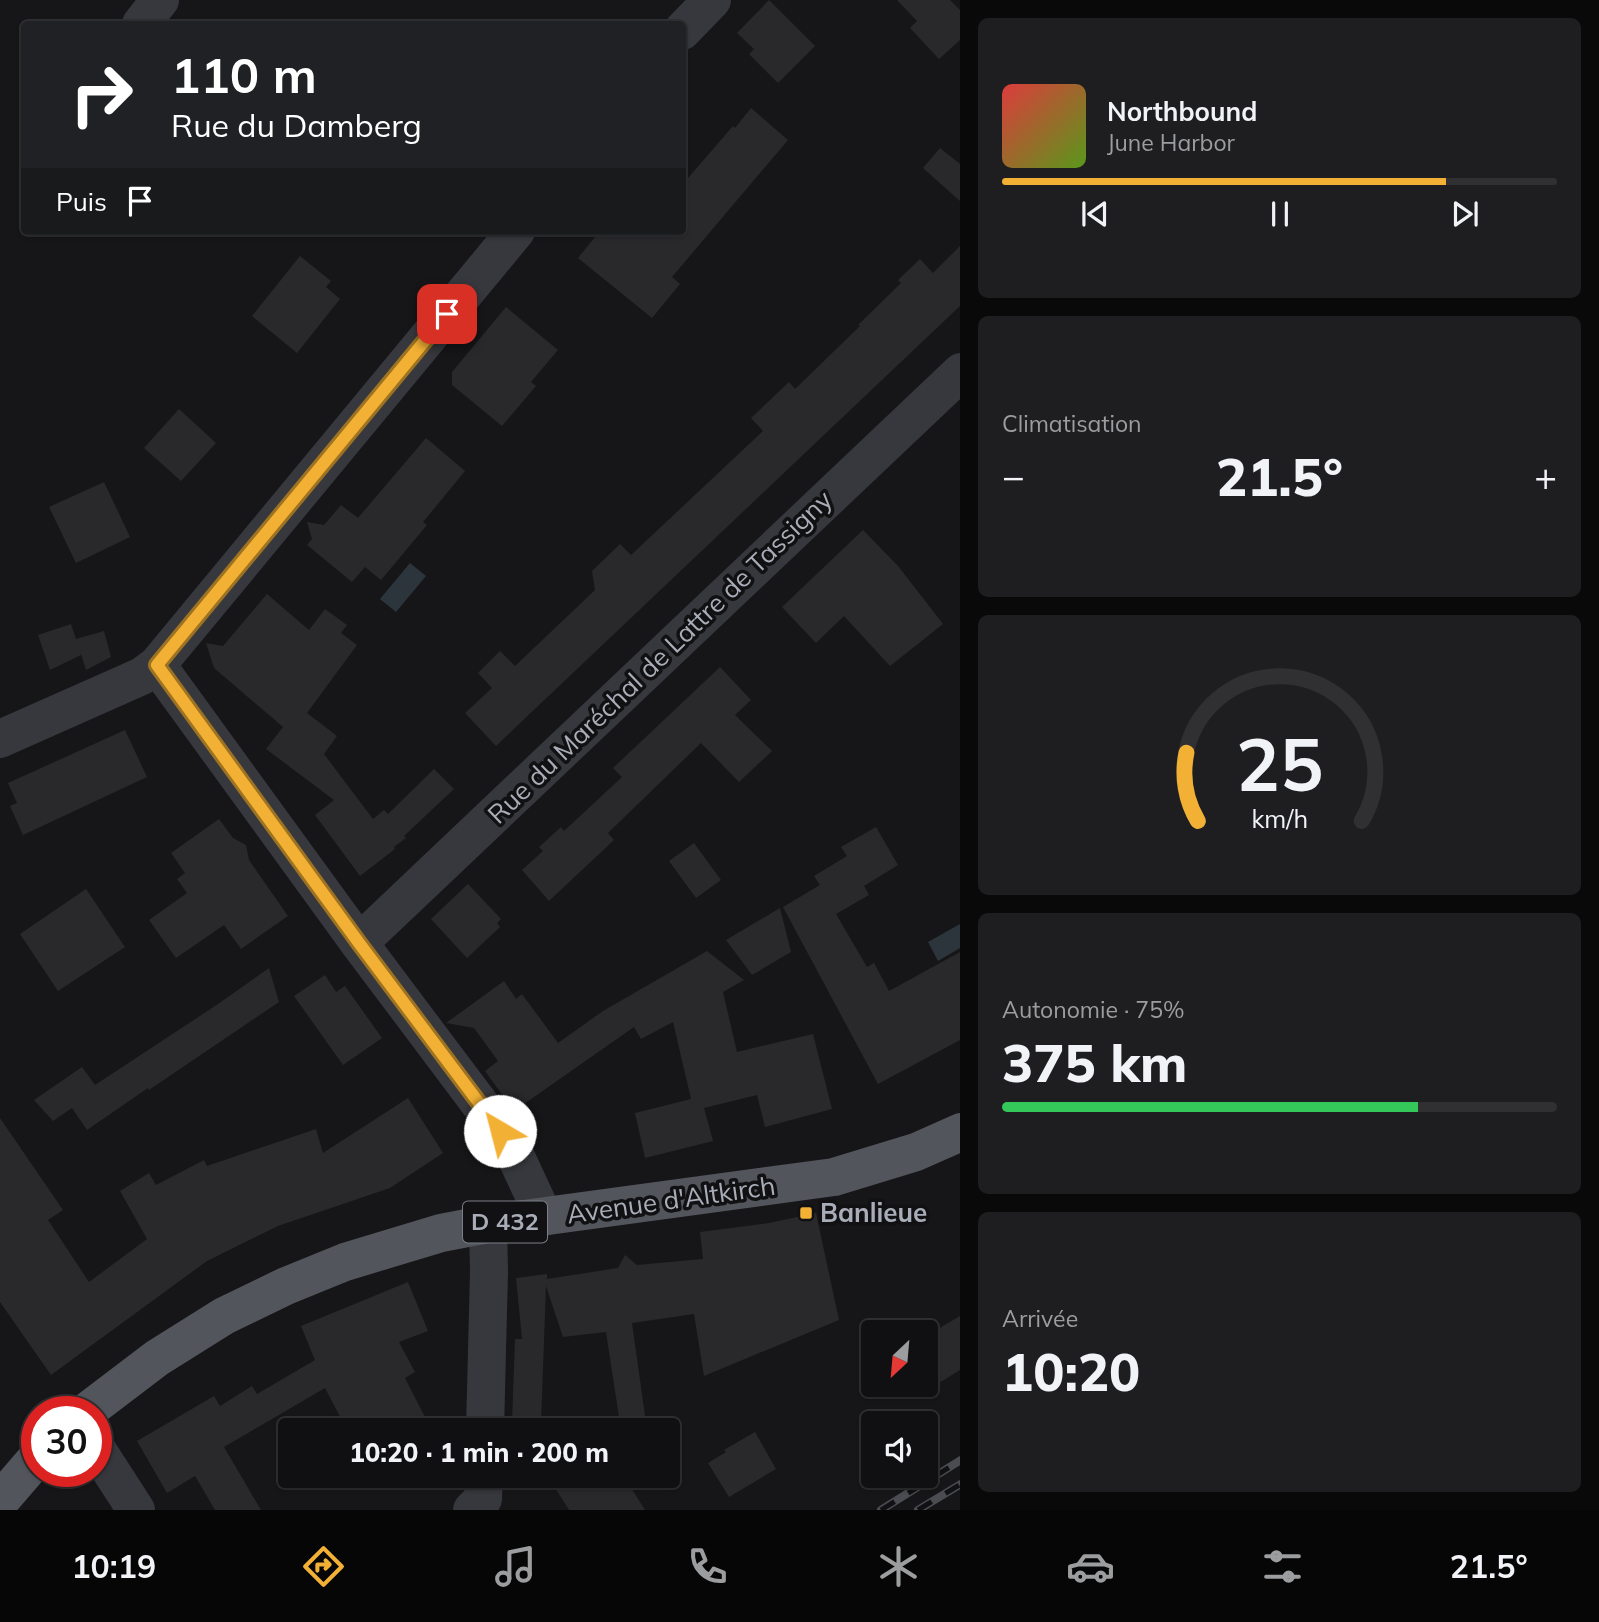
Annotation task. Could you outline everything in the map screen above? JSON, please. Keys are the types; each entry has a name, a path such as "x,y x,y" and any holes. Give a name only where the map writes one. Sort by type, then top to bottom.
{"main road":[{"name":"Avenue d'Altkirch","path":"107,1396 156,1358 224,1317 286,1286 345,1262 441,1233 488,1224 834,1178 916,1152 960,1132"},
{"path":"0,1501 21,1477"}],"street":[{"path":"143,21 160,0"},
{"path":"686,27 712,0"},
{"path":"0,739 142,676 157,665 513,235"},
{"name":"Rue du Maréchal de Lattre de Tassigny","path":"359,943 960,372"},
{"path":"157,665 359,943 510,1144 544,1217"},
{"path":"485,1418 488,1224"},
{"path":"112,1473 136,1510"},
{"path":"471,1510 483,1499 483,1488"}],"shaded area":[{"path":"410,563 426,576 396,612 380,599"},
{"path":"960,924 960,948 938,961 928,942"}],"building":[{"path":"769,0 815,46 778,83 749,54 754,49 737,33"},
{"path":"897,0 950,0 960,10 960,40 939,59 910,28 917,21"},
{"path":"751,108 788,140 672,277 680,284 652,318 578,258 597,235 686,235 686,180 733,126 735,128"},
{"path":"940,148 960,164 960,201 923,168"},
{"path":"960,246 960,306 496,746 465,713 492,688 478,673 500,651 515,666 595,590 592,571 620,544 631,555 763,431 751,418 789,382 795,389 860,326 858,325 901,283 898,280 920,259 933,273"},
{"path":"300,256 331,281 326,287 340,299 297,353 252,316"},
{"path":"506,307 558,350 531,382 536,386 502,426 452,385 452,372"},
{"path":"179,409 216,443 181,481 144,448"},
{"path":"426,438 465,471 423,522 427,525 381,580 365,567 352,582 307,545 312,539 307,522 324,525 341,505 358,518"},
{"path":"104,482 130,537 76,563 49,507"},
{"path":"863,530 898,566 943,624 890,666 844,616 816,643 782,607"},
{"path":"267,594 309,630 325,609 347,625 341,633 357,645 307,713 337,736 324,754 373,819 384,810 388,814 434,769 454,789 404,836 406,838 394,847 395,849 360,876 315,815 334,800 266,749 283,727 214,668 206,643 223,646"},
{"path":"71,624 76,639 104,631 111,657 86,670 80,651 81,655 50,670 38,635"},
{"path":"720,667 751,700 735,715 772,751 739,782 701,743 608,833 614,840 549,901 522,870 543,851 539,847 561,827 564,831 622,777 613,768"},
{"path":"125,730 147,777 23,835 10,806 17,803 8,783"},
{"path":"219,819 233,838 246,845 249,860 288,916 241,949 224,925 176,958 149,920 187,893 177,879 185,873 171,853"},
{"path":"876,827 898,865 864,886 869,895 836,914 867,967 874,963 889,991 960,952 960,1040 878,1084 783,907 820,885 814,876 847,856 841,847"},
{"path":"694,843 721,880 696,898 669,861"},
{"path":"468,884 501,919 497,923 500,927 467,958 431,919"},
{"path":"86,889 125,947 58,991 20,934"},
{"path":"780,908 791,952 752,975 726,940"},
{"path":"707,951 744,980 723,992 737,1052 813,1034 832,1109 765,1127 757,1095 704,1108 713,1141 645,1158 635,1113 691,1099 673,1022 641,1039 634,1027 514,1111 485,1071 498,1061 474,1028 446,1023 504,981 516,999 522,994 558,1043 603,1011"},
{"path":"269,968 279,1002 87,1130 72,1108 53,1121 34,1100 82,1067 95,1085"},
{"path":"325,975 336,992 345,986 382,1038 343,1065 294,996"},
{"path":"408,1098 443,1153 390,1188 278,1226 207,1261 51,1375 0,1302 0,1118 63,1210 48,1220 89,1282 147,1239 120,1191 149,1173 156,1185 204,1160 207,1166 316,1129 323,1153"},
{"path":"816,1213 839,1320 704,1376 694,1314 632,1323 645,1418 619,1418 606,1332 563,1337 546,1286 541,1418 512,1418 515,1339 522,1339 516,1278 547,1274 547,1279 618,1268 625,1255 637,1265 703,1259 700,1232 769,1223"},
{"path":"408,1282 428,1331 399,1342 415,1372 405,1378 425,1418 341,1418 325,1388 224,1447 261,1510 215,1510 195,1476 167,1493 137,1441 214,1396 220,1406 252,1386 257,1394 315,1360 301,1326"},
{"path":"960,1316 960,1370 938,1384 938,1329"},
{"path":"755,1432 776,1469 729,1497 708,1463"},
{"path":"555,1488 631,1488 645,1510 569,1510"}],"railway":[{"path":"881,1510 960,1461"},
{"path":"918,1510 960,1485"}],"place":[{"name":"Banlieue","path":"806,1213"}],"route":[{"path":"447,314 157,665 359,943 500,1131"}]}
